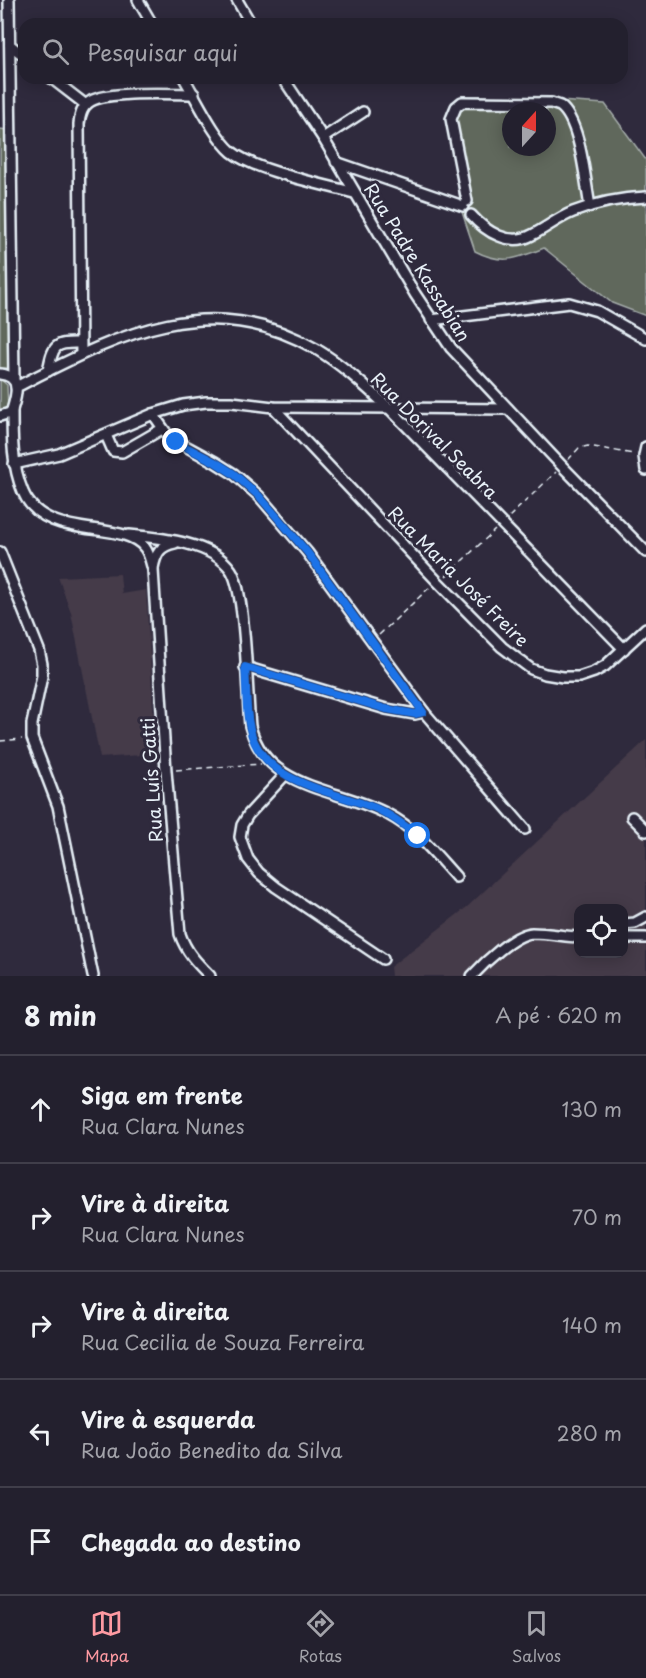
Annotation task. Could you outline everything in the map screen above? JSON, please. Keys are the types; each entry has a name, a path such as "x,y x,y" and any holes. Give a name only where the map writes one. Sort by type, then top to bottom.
{"street":[{"name":"Rua Luís Gatti","path":"9,0 10,45 5,93 15,383 12,410 14,464 24,494 41,514 72,527 115,534 138,542 149,556 153,570 166,771 180,934 192,958 210,976"},
{"path":"138,0 148,18"},
{"path":"237,0 248,18"},
{"path":"10,45 18,51"},
{"path":"59,84 86,105"},
{"path":"188,84 218,134 230,150 244,160 354,193"},
{"name":"Rua Padre Kassabian","path":"288,84 323,138 431,320 451,348 646,552"},
{"path":"81,354 79,116 86,105 96,99 128,94 194,94"},
{"path":"336,162 465,204 451,119 456,107 462,102 551,103 560,106 576,130 590,206"},
{"path":"323,138 363,112"},
{"path":"471,215 483,228 507,239 530,237 570,213 590,206 628,198 646,197"},
{"path":"431,320 568,303 597,311 646,339"},
{"name":"Rua Dorival Seabra","path":"15,383 48,371 110,341 148,328 182,321 216,320 252,324 285,333 317,350 354,377 390,409 624,649"},
{"path":"48,371 51,354 56,346 63,342 81,343"},
{"path":"0,374 7,375 15,383"},
{"path":"14,464 58,454 153,414 183,405 206,402 232,402 273,407 508,409"},
{"name":"Rua Maria José Freire","path":"273,407 438,582 516,659 531,669 545,674 579,677 605,666 646,628"},
{"path":"0,417 12,410"},
{"path":"153,414 162,429 176,442 234,474 259,496 307,552 423,712 525,829"},
{"path":"106,435 113,451 122,452 162,429"},
{"path":"646,447 644,456 646,470"},
{"path":"115,534 183,542 209,552 226,564 232,572 242,609 250,726 255,743 270,763 285,775 390,815 418,836 456,877"},
{"path":"153,570 160,549 170,544 183,542"},
{"path":"0,552 39,650 42,664 32,724 32,738 58,806 93,976"},
{"path":"245,667 394,711 415,714 423,712"},
{"path":"285,775 248,815 243,825 240,837 248,859 259,873 276,887 382,959"},
{"path":"632,817 646,831"},
{"path":"628,924 646,917"},
{"path":"472,976 489,958 510,943 530,933 574,937"},
{"path":"628,938 646,938"}],"path":[{"path":"0,741 32,738"},
{"path":"166,771 270,763"}],"shaded area":[{"path":"120,574 122,594 146,590 156,754 100,758 71,613 58,577"},
{"path":"646,740 646,976 391,976 390,967 467,907"}],"green space":[{"path":"481,96 605,104 646,160 646,316 612,303 544,248 510,259 493,258 475,251 462,212 447,113 452,102 467,97"},
{"path":"0,129 7,130 8,368 0,368"},
{"path":"0,379 7,385 8,409 0,410"}],"route":[{"path":"176,442 234,474 259,496 307,552 423,712 415,714 386,709 245,667 250,726 255,743 262,755 285,775 390,815 418,836"}]}
